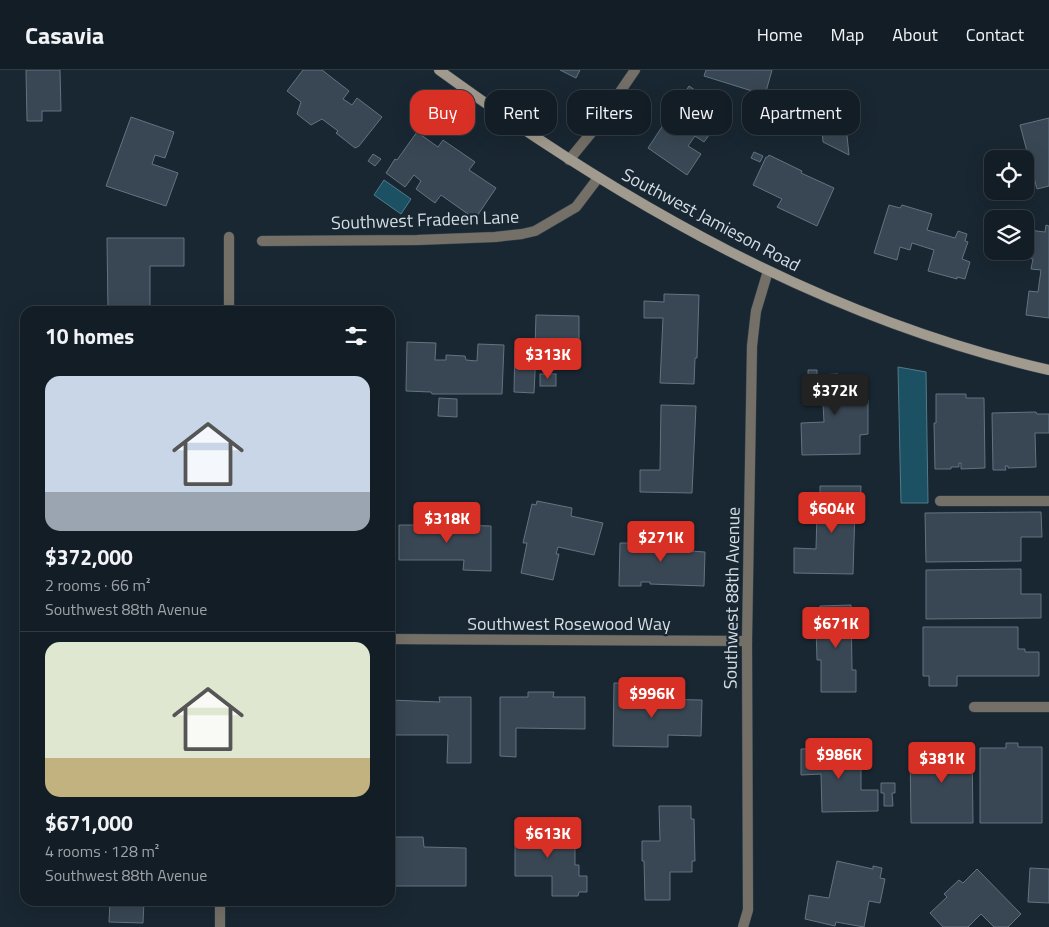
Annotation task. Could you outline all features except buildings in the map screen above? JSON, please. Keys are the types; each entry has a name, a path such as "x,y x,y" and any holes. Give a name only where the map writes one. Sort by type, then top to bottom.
{"street":[{"name":"Southwest Jamieson Road","path":"438,70 569,160 725,250 846,306 929,337 972,351 1049,370"},
{"path":"569,160 596,127 635,70"},
{"name":"Southwest Fradeen Lane","path":"262,241 427,239 495,237 522,234 535,231 576,207 598,178"},
{"path":"229,236 229,306"},
{"name":"Southwest 88th Avenue","path":"743,927 748,910 747,641 752,346 756,311 768,271"},
{"path":"940,501 1049,501"},
{"name":"Southwest Rosewood Way","path":"395,639 747,641"},
{"path":"974,708 1049,708"},
{"path":"220,906 220,927"}],"water":[{"path":"384,180 411,199 401,214 374,195"},
{"path":"898,367 926,372 928,503 901,503"}]}
